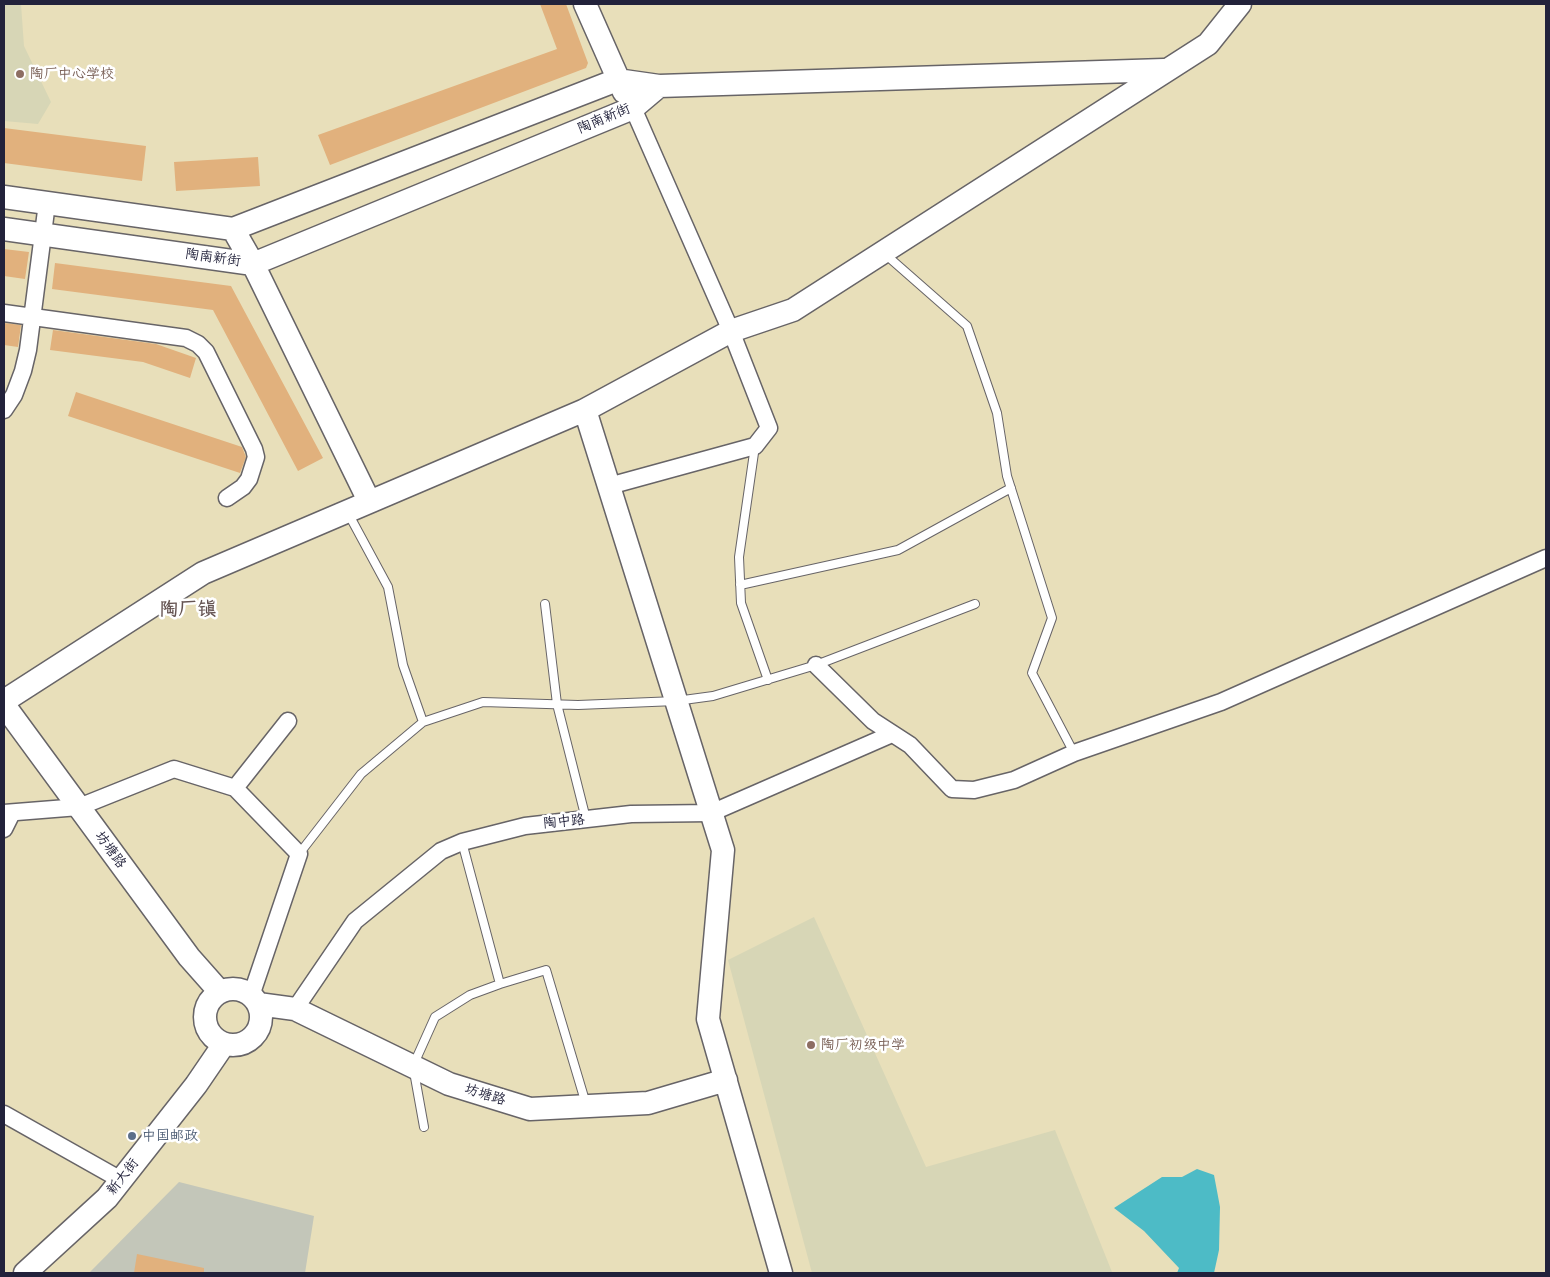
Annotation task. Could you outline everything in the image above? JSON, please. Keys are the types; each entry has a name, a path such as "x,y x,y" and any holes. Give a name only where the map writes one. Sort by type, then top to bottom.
{"street":[{"path":"585,4 617,80 632,108 731,331 769,428 755,446 609,486"},
{"path":"4,703 203,573 585,410 731,331 793,310 1208,44 1240,4"},
{"path":"659,86 1165,70"},
{"name":"陶南新街","path":"4,197 233,229 617,80 659,86"},
{"name":"陶南新街","path":"4,229 253,264 632,108 659,86"},
{"path":"4,410 14,395 24,371 33,317 47,203"},
{"path":"233,229 253,264 369,501"},
{"path":"4,313 186,338 198,344 206,352 254,449 256,457 249,479 244,487 228,498"},
{"path":"585,410 723,850 708,1019 781,1273"},
{"path":"816,665 873,721 910,745 952,789 974,790 1014,780 1074,753 1222,702 1546,558"},
{"name":"坊塘路","path":"4,703 189,957 220,992"},
{"path":"235,788 288,721"},
{"name":"陶中路","path":"295,1009 355,921 441,851 462,842 525,826 631,814 711,813 892,734"},
{"path":"4,829 8,813 79,807 174,769 235,788 299,854 254,1000 260,1020 254,1035 240,1044 224,1044 214,1038 207,1030 204,1019 206,1008 211,998 220,992 230,989 241,990 254,1000"},
{"name":"坊塘路","path":"254,1000 295,1009 449,1084 530,1108 648,1103 726,1080"},
{"name":"新大街","path":"25,1273 107,1198 196,1085 224,1044"},
{"path":"4,1114 121,1180"}],"lane":[{"path":"884,252 968,326 996,412 1011,488 1052,618 1032,673 1074,753"},
{"path":"755,446 740,557 740,586 741,602 768,680"},
{"path":"740,586 898,550 1011,488"},
{"path":"347,511 388,587 403,665 423,722"},
{"path":"545,604 557,704 586,819"},
{"path":"299,854 360,774 423,722 483,702 557,704 676,701 713,696 816,665 975,604"},
{"path":"462,842 500,984"},
{"path":"424,1127 413,1066 435,1017 470,995 546,970 587,1106"}],"shaded area":[{"name":"陶厂中心学校","path":"4,4 21,4 24,46 51,102 38,124 4,121"},
{"name":"陶厂初级中学","path":"814,917 926,1167 1055,1130 1112,1272 812,1273 728,960"},
{"path":"179,1182 314,1216 305,1273 89,1273"}],"water":[{"path":"1197,1169 1214,1175 1220,1207 1219,1250 1214,1273 1177,1273 1179,1268 1144,1231 1114,1208 1162,1177 1182,1177"}],"building":[{"path":"540,4 566,4 588,63 586,68 330,165 318,135 557,49"},
{"path":"4,128 146,146 142,181 4,163"},
{"path":"258,157 260,186 176,191 174,162"},
{"path":"4,249 29,252 25,279 4,276"},
{"path":"55,263 231,286 323,458 298,471 213,310 52,289"},
{"path":"4,323 21,325 18,347 4,345"},
{"path":"53,330 156,344 196,358 190,378 143,362 50,350"},
{"path":"76,392 242,447 246,457 240,473 68,416"},
{"path":"137,1254 204,1268 204,1273 134,1273"}],"place":[{"name":"陶厂中心学校","path":"20,74"},
{"name":"陶厂初级中学","path":"811,1045"},
{"name":"中国邮政","path":"132,1136"}],"district":[{"name":"陶厂镇","path":"188,610"}]}
